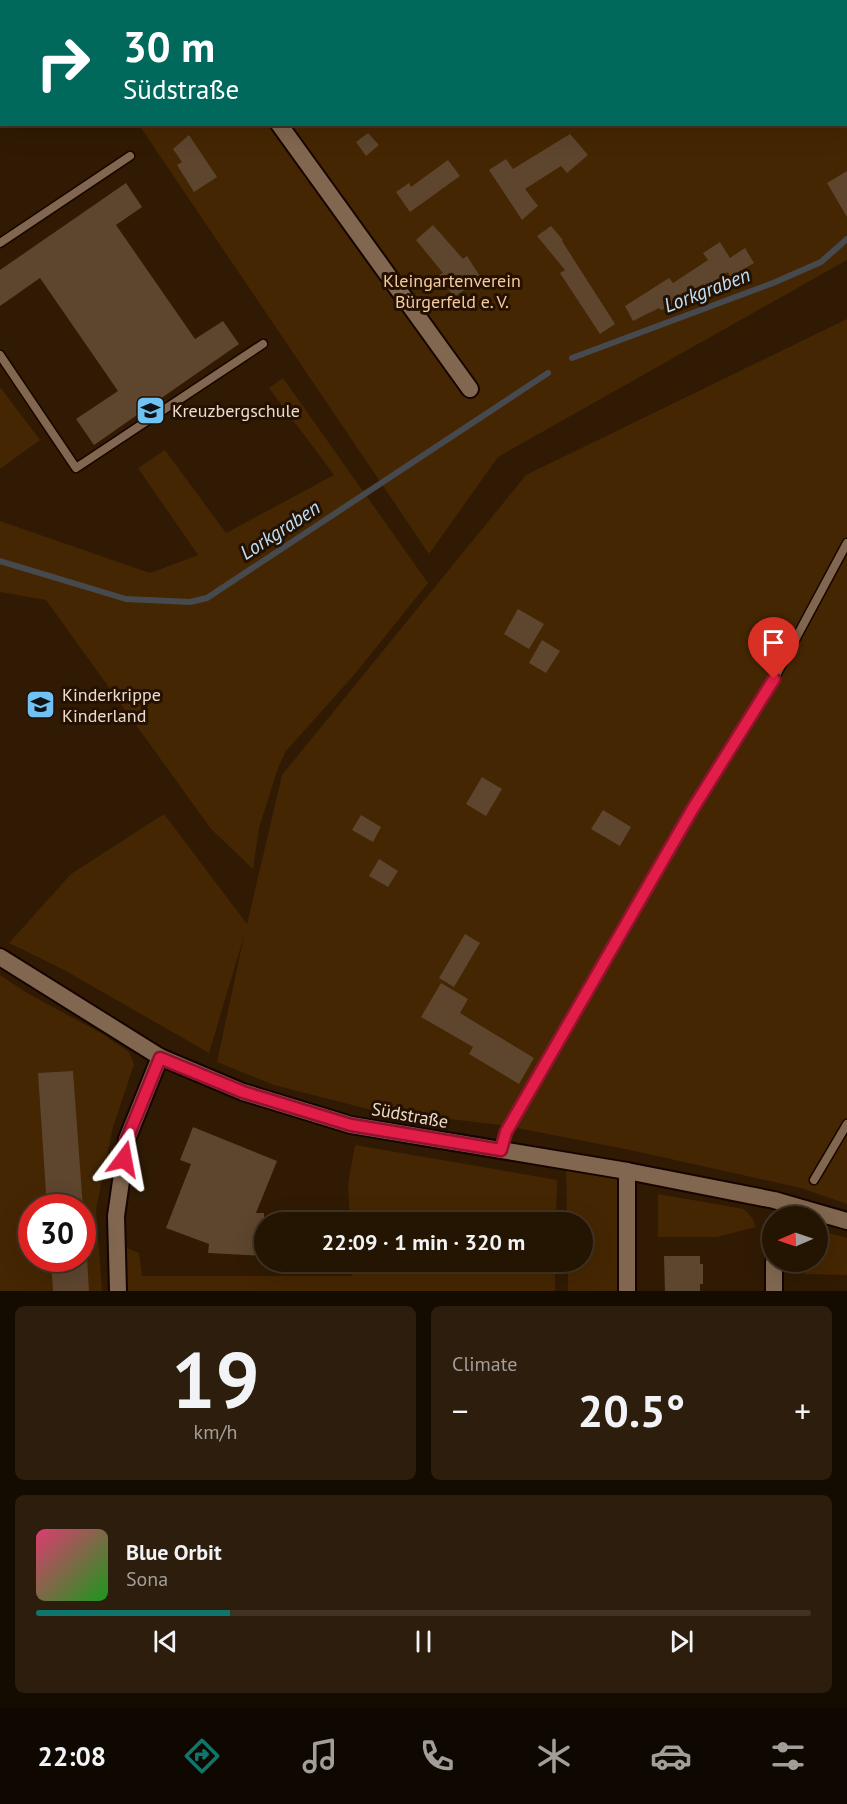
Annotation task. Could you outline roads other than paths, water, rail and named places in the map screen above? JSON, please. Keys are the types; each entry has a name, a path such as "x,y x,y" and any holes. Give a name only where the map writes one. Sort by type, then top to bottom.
{"street":[{"path":"280,126 470,389"},
{"name":"Südstraße","path":"0,957 160,1058 243,1092 351,1125 627,1171 766,1206"},
{"path":"118,1291 116,1216 127,1139 160,1058"},
{"path":"627,1171 627,1291"},
{"name":"Südstraße","path":"828,1218 847,1221"},
{"path":"774,1272 774,1291"}],"lane":[{"path":"0,243 130,156"},
{"path":"0,355 76,468 263,344"},
{"path":"501,1150 506,1132 692,810 774,679 847,543"},
{"path":"814,1180 847,1124"}],"waterway":[{"name":"Lorkgraben","path":"572,358 773,283 821,262 847,239"},
{"name":"Lorkgraben","path":"0,561 126,599 190,602 207,598 548,373"}],"place":[{"name":"Kreuzbergschule","path":"151,410"},
{"name":"Kinderkrippe Kinderland","path":"41,704"}],"park label":[{"name":"Kleingartenverein Bürgerfeld e. V.","path":"452,290"}]}
